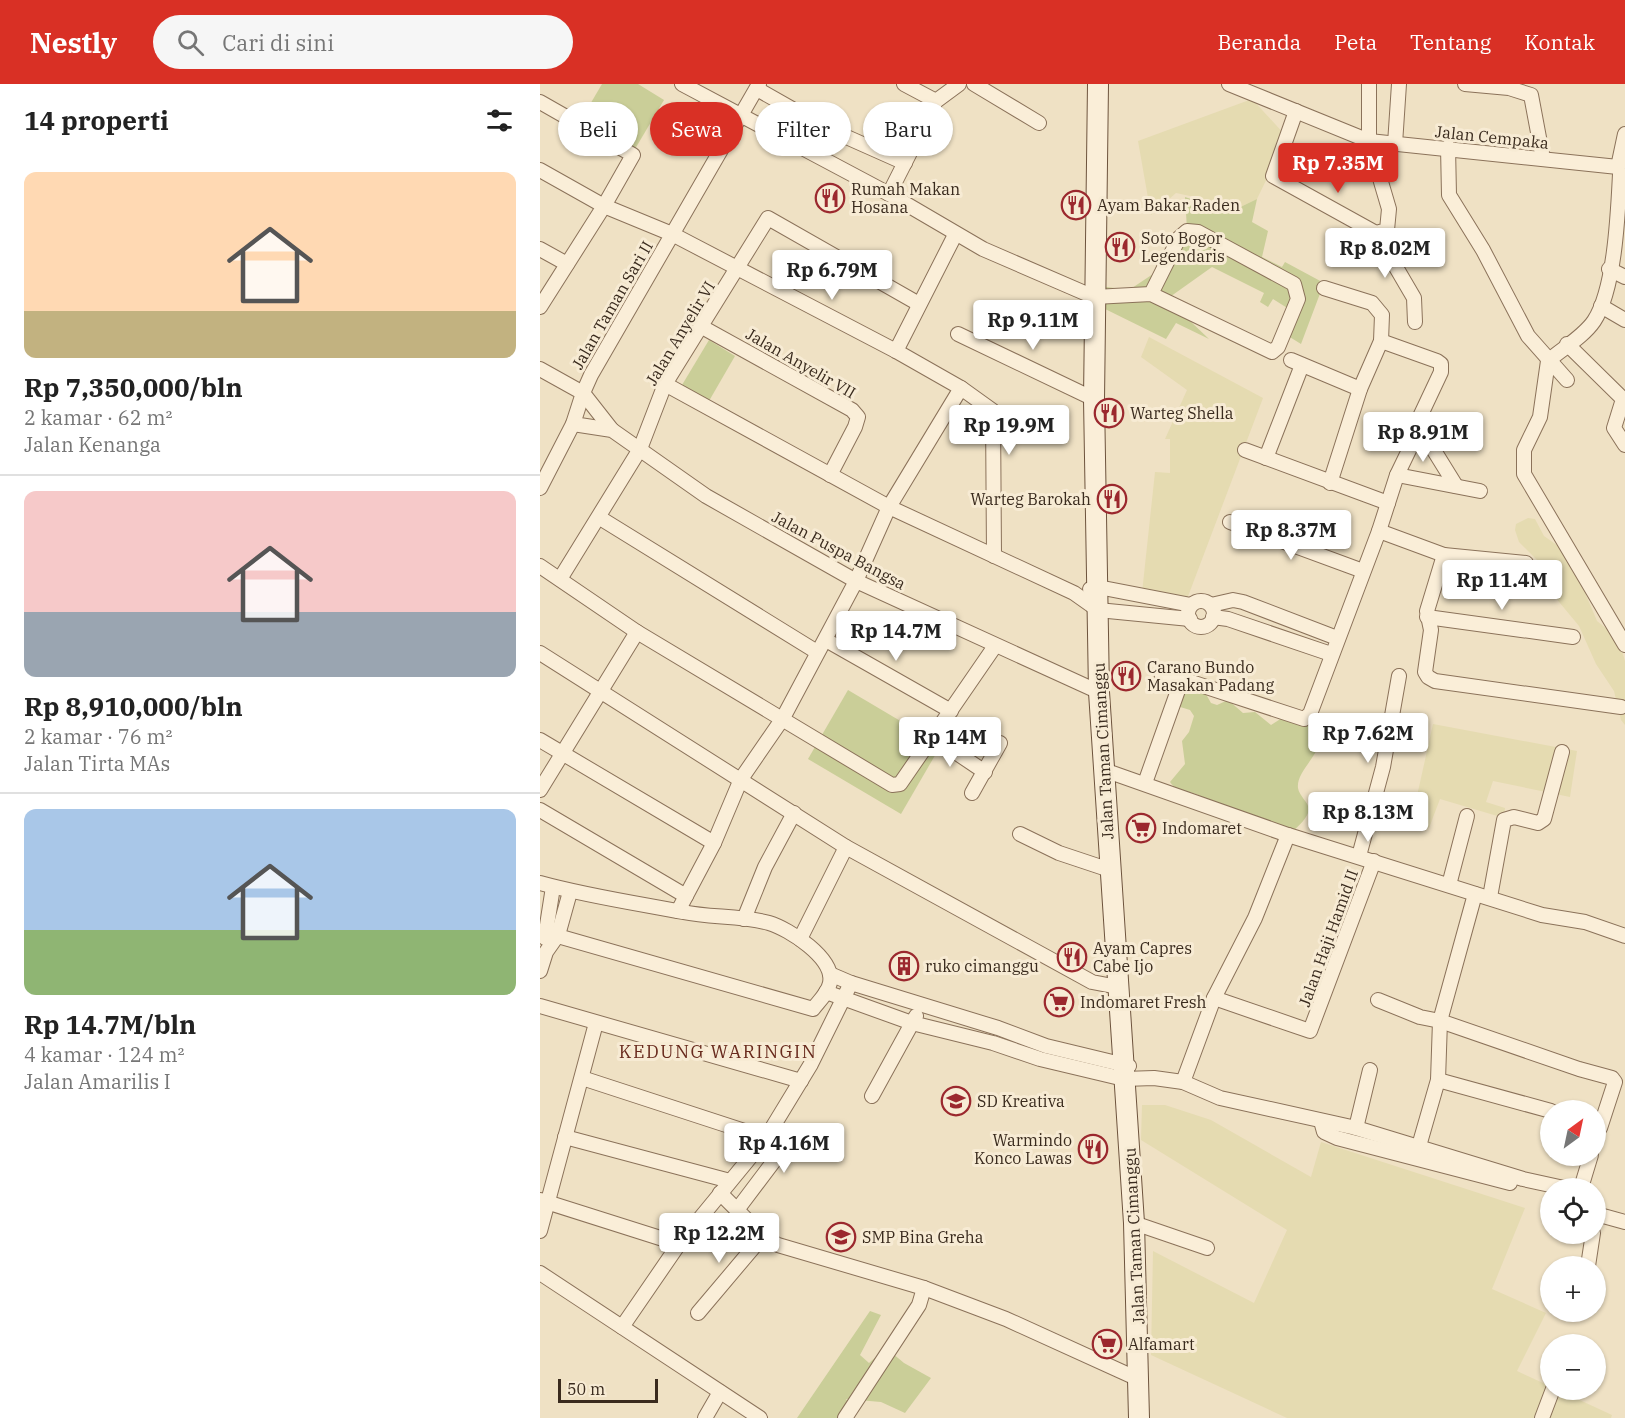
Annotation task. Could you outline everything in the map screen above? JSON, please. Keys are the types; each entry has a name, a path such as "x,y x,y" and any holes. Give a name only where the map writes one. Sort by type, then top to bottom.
{"street":[{"path":"682,84 716,102"},
{"path":"904,84 936,101"},
{"path":"889,194 936,101 959,84"},
{"path":"974,84 1039,123"},
{"name":"Jalan Taman Cimanggu","path":"1098,84 1094,297 1098,692 1134,1222 1140,1417"},
{"name":"Jalan Cempaka","path":"1229,84 1369,141 1448,147 1621,172"},
{"path":"1369,84 1369,141 1389,209 1387,230 1376,232"},
{"path":"1395,144 1399,84"},
{"path":"1465,84 1509,86 1531,95 1543,159"},
{"path":"758,86 833,131 905,163"},
{"name":"Jalan Taman Sari II","path":"743,110 758,86"},
{"path":"540,102 633,155 604,206 542,298"},
{"path":"1296,111 1273,176 1376,232 1414,298 1415,322"},
{"path":"743,117 889,194 955,235 1094,297 1151,294 1272,352 1278,347 1298,299 1293,284 1279,274 1198,232 1187,231 1179,238 1151,294"},
{"path":"1624,642 1524,474 1524,450 1540,417 1548,361 1585,332 1601,306 1610,269 1618,218 1625,134"},
{"path":"1448,147 1449,195 1483,250 1528,336 1567,380"},
{"name":"Jalan Taman Sari II","path":"540,488 573,424 577,389 591,375 717,156"},
{"path":"540,170 604,206 672,234 896,351 961,388 993,411 994,556"},
{"name":"Jalan Anyelir VI","path":"560,579 600,518 640,449 665,384 768,218 772,218 919,304"},
{"path":"896,351 955,235"},
{"path":"540,249 567,264"},
{"path":"1610,269 1625,277"},
{"path":"1324,288 1375,305 1382,318 1381,341 1360,389 1330,483"},
{"path":"1601,306 1625,320"},
{"name":"Jalan Anyelir VII","path":"702,327 852,410 858,417 855,427 830,475"},
{"path":"957,334 1094,399"},
{"path":"1161,673 1304,719 1313,708 1331,654 1379,531 1397,475 1411,446 1417,423 1441,372 1441,364 1381,341"},
{"path":"1567,344 1623,399 1614,428 1625,445"},
{"path":"1266,458 1297,363 1360,389"},
{"path":"540,369 577,389 612,430"},
{"path":"665,384 889,507 1074,593 1098,610 1190,612 1203,601 1212,611 1228,619 1331,654"},
{"path":"678,911 714,843 741,779 783,718 856,581 889,507 961,388"},
{"path":"1417,423 1456,486"},
{"name":"Jalan Puspa Bangsa","path":"573,424 612,430 706,496 856,581 1098,692"},
{"path":"1245,450 1388,503"},
{"path":"1397,475 1480,491"},
{"path":"600,518 817,652"},
{"path":"1230,522 1363,571"},
{"path":"1379,531 1444,555 1526,563"},
{"path":"1444,555 1427,617 1431,630 1425,672 1432,680 1621,708"},
{"path":"540,566 637,632 892,785 900,784 995,646"},
{"path":"1074,593 1098,587 1190,612"},
{"path":"1190,612 1195,625 1202,627 1209,624 1212,611 1233,600 1337,638"},
{"path":"1427,617 1573,637"},
{"path":"540,790 637,632"},
{"path":"826,640 951,711"},
{"path":"540,652 846,847 1092,982 1118,987"},
{"path":"1359,856 1383,767 1399,676"},
{"path":"1145,783 1182,679"},
{"path":"933,737 985,772"},
{"path":"540,740 714,843"},
{"path":"972,793 1000,744"},
{"path":"1490,897 1504,822 1508,817 1538,823 1543,821 1562,752"},
{"path":"1104,770 1288,835 1542,915 1586,922 1625,936"},
{"path":"540,810 687,896"},
{"path":"744,919 765,867 794,813"},
{"path":"1449,885 1467,816"},
{"path":"1020,834 1059,853 1110,870"},
{"path":"1184,1082 1214,998 1255,918 1288,835"},
{"path":"800,939 846,847"},
{"name":"Jalan Haji Hamid II","path":"1214,998 1310,1031 1374,861"},
{"path":"540,971 546,952 548,932 547,885 570,892 712,918 744,919 768,923 800,939 815,951 831,974 851,983 998,1028 1124,1071 1151,1078 1184,1082 1220,1098 1356,1128 1540,1183"},
{"path":"548,932 570,892"},
{"path":"1419,1146 1438,1080 1440,1021 1475,894"},
{"path":"548,932 813,1009 833,1018"},
{"path":"813,1009 826,992 831,974"},
{"path":"622,1327 679,1244 766,1138 801,1081 851,983"},
{"path":"826,992 912,1023 993,1043 1040,1059 1124,1071"},
{"path":"1378,1000 1420,1017 1440,1021 1579,1069 1612,1078 1615,1082 1606,1107"},
{"path":"540,1006 801,1081"},
{"path":"872,1096 921,1006"},
{"path":"540,1231 543,1201 566,1137 596,1023"},
{"path":"993,1043 998,1028"},
{"path":"1356,1128 1370,1070"},
{"path":"582,1078 766,1138 777,1149 777,1157 738,1210"},
{"path":"1438,1080 1540,1108"},
{"path":"1321,1121 1324,1132 1337,1138 1540,1190"},
{"path":"566,1137 730,1181"},
{"path":"720,1193 763,1236 778,1245 924,1288 1006,1319 1138,1379"},
{"path":"543,1201 679,1244"},
{"path":"1606,1217 1625,1222"},
{"path":"1134,1222 1207,1248"},
{"path":"698,1313 763,1236"},
{"path":"540,1273 760,1418"},
{"path":"845,1418 919,1305 924,1288"},
{"path":"705,1418 720,1392"},
{"path":"1542,1418 1549,1400"}],"shaded area":[{"path":"1252,99 1287,137 1257,199 1230,212 1204,199 1176,193 1151,215 1138,141"},
{"path":"1149,337 1263,398 1187,599 1142,593 1155,472 1170,473 1170,439 1165,439 1187,390 1141,357"},
{"path":"1528,518 1535,519 1544,536 1561,548 1584,581 1586,595 1597,621 1613,634 1620,645 1625,661 1625,725 1621,720 1614,691 1596,664 1579,626 1555,597 1542,565 1519,542 1515,530 1516,524"},
{"path":"1433,724 1577,751 1570,797 1493,781 1486,802 1505,808 1504,818 1440,799 1429,828 1377,817 1392,792 1417,796"},
{"path":"1142,1105 1165,1105 1211,1120 1311,1177 1321,1142 1525,1208 1492,1289 1540,1310 1542,1322 1517,1371 1540,1382 1540,1400 1580,1400 1612,1415 1611,1418 1287,1418 1151,1355 1153,1251 1254,1303 1287,1230 1141,1140"}],"green space":[{"path":"602,84 638,84 664,100 663,102 650,102 650,124 638,144 638,102 591,102"},
{"path":"1185,197 1230,212 1257,199 1252,222 1268,231 1262,257 1282,267 1285,262 1324,283 1301,344 1280,331 1292,311 1273,299 1268,307 1260,302 1264,293 1212,267 1167,299 1209,339 1176,323 1166,339 1099,306 1100,286 1129,290 1168,264 1187,229"},
{"path":"709,340 735,356 709,401 682,385"},
{"path":"1190,687 1203,689 1211,703 1217,705 1228,700 1243,713 1255,712 1271,725 1282,718 1308,722 1321,732 1318,748 1298,781 1299,791 1309,810 1302,822 1289,835 1258,828 1233,826 1202,797 1177,789 1170,782 1185,764 1182,741 1189,732 1194,716 1190,710 1177,706 1183,690"},
{"path":"848,690 941,745 901,814 808,759"},
{"path":"870,1311 881,1315 860,1355 869,1363 886,1348 904,1363 931,1378 905,1413 881,1402 846,1399 855,1411 851,1418 797,1418"}],"place":[{"name":"Rumah Makan Hosana","path":"830,198"},
{"name":"Ayam Bakar Raden","path":"1076,205"},
{"name":"Soto Bogor Legendaris","path":"1120,247"},
{"name":"Warteg Shella","path":"1109,413"},
{"name":"Warteg Barokah","path":"1112,499"},
{"name":"Carano Bundo Masakan Padang","path":"1126,676"},
{"name":"Indomaret","path":"1141,828"},
{"name":"Ayam Capres Cabe Ijo","path":"1072,957"},
{"name":"ruko cimanggu","path":"904,966"},
{"name":"Indomaret Fresh","path":"1059,1002"},
{"name":"SD Kreativa","path":"956,1101"},
{"name":"Warmindo Konco Lawas","path":"1093,1149"},
{"name":"SMP Bina Greha","path":"841,1237"},
{"name":"Alfamart","path":"1107,1344"}],"district":[{"name":"KEDUNG WARINGIN","path":"718,1051"}]}
